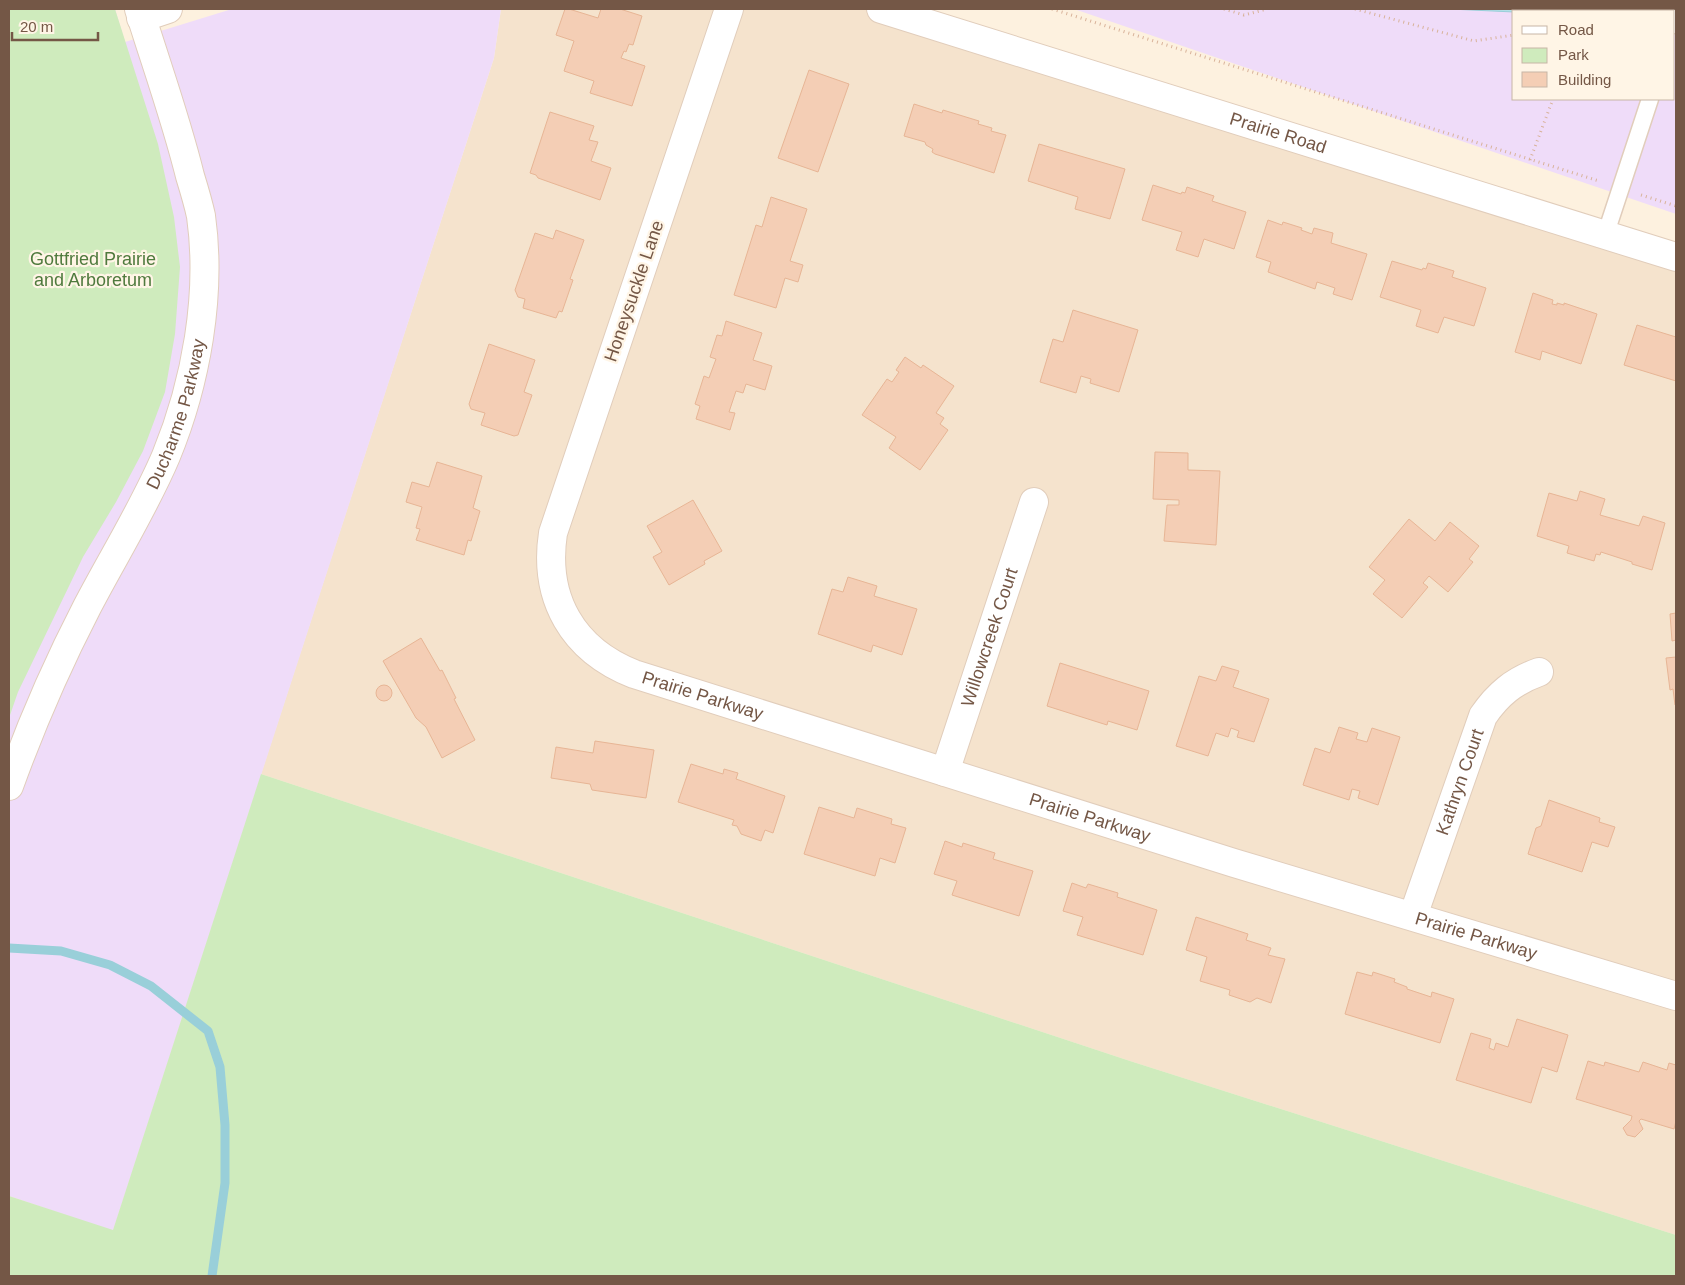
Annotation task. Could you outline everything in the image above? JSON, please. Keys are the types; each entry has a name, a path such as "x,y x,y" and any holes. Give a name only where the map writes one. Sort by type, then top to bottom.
{"street":[{"path":"140,13 168,9"},
{"name":"Honeysuckle Lane","path":"552,575 550,558 556,520 729,9"},
{"name":"Prairie Road","path":"881,9 1676,258"},
{"name":"Ducharme Parkway","path":"9,786 26,739 65,652 149,493 166,456 189,389 197,356 202,313 204,258 200,215 185,153 140,13"},
{"name":"Willowcreek Court","path":"945,772 1034,502"},
{"name":"Prairie Parkway","path":"552,575 555,592 561,608 574,630 591,649 619,668 1234,863 1676,996"},
{"name":"Kathryn Court","path":"1412,916 1483,716 1492,702 1503,691 1516,682 1539,672"}],"lane":[{"path":"1606,236 1650,100"}],"path":[{"path":"1052,9 1676,206"},
{"path":"1224,9 1244,15 1267,9"},
{"path":"1355,9 1474,41 1512,35"},
{"path":"1530,160 1553,100"}],"shaded area":[{"path":"9,9 115,9 125,42 232,9 501,9 494,58 113,1231 9,1196"},
{"path":"501,9 881,9 1676,258 1676,1235 1130,1061 261,774 494,58"},
{"path":"1074,9 1676,9 1676,214"}],"green space":[{"name":"Gottfried Prairie and Arboretum","path":"9,9 115,9 158,144 174,217 180,267 175,334 165,392 143,451 116,502 83,557 18,692 9,718"},
{"path":"261,774 1130,1061 1676,1235 1676,1276 9,1276 9,1196 113,1230"}],"water":[{"path":"1450,9 1554,9 1512,10 1512,12"}],"building":[{"path":"565,9 598,18 601,9 620,9 642,16 633,45 629,44 621,58 645,66 632,106 590,93 594,81 564,71 574,41 556,35"},
{"path":"809,70 849,84 818,172 778,158"},
{"path":"914,104 942,113 943,110 979,121 978,124 992,128 991,131 1006,135 994,173 935,154 932,152 933,149 926,145 925,142 904,136"},
{"path":"550,112 594,126 589,140 598,142 591,161 611,168 600,200 538,178 530,173"},
{"path":"1039,144 1125,169 1110,219 1075,209 1078,197 1028,181"},
{"path":"1153,185 1181,194 1182,192 1185,193 1187,187 1214,196 1212,201 1246,212 1234,249 1204,239 1198,257 1176,250 1182,232 1142,220"},
{"path":"771,197 807,209 790,261 803,265 798,282 785,278 776,308 734,295 756,225 762,227"},
{"path":"1268,220 1282,225 1283,222 1302,228 1301,230 1312,234 1314,228 1333,233 1331,243 1367,254 1352,300 1333,294 1335,288 1317,282 1315,289 1268,272 1271,262 1256,257"},
{"path":"556,230 584,240 570,279 573,280 562,312 559,311 556,318 523,308 525,299 518,297 515,290 535,233 553,239"},
{"path":"1392,261 1422,270 1423,268 1426,269 1428,263 1454,271 1452,277 1486,288 1474,326 1444,317 1438,333 1416,326 1421,310 1380,297"},
{"path":"1533,293 1553,300 1552,304 1564,305 1564,303 1597,314 1581,364 1542,351 1540,360 1515,352"},
{"path":"1073,310 1138,330 1119,392 1090,383 1091,379 1081,376 1076,393 1040,382 1053,339 1063,342"},
{"path":"726,321 762,333 753,360 772,366 765,390 746,384 743,393 736,391 729,412 735,413 730,430 696,419 700,406 695,404 704,376 709,378 716,359 710,357 717,335 722,336"},
{"path":"1637,325 1676,337 1676,381 1624,365"},
{"path":"489,344 535,360 524,392 532,395 518,435 514,436 481,425 485,413 471,409 469,404"},
{"path":"905,357 921,368 923,365 954,386 936,413 944,418 940,424 948,430 920,470 889,448 896,437 862,415 887,379 892,382 899,372 896,370"},
{"path":"1155,452 1188,453 1188,470 1220,471 1216,545 1164,541 1167,505 1179,505 1179,500 1153,499"},
{"path":"437,462 482,476 473,508 480,511 471,541 468,540 464,555 416,540 420,529 416,528 422,507 406,502 412,482 429,487"},
{"path":"1580,491 1605,499 1600,515 1639,526 1643,516 1665,523 1652,570 1601,552 1600,555 1596,554 1594,561 1567,553 1569,546 1537,536 1549,493 1577,501"},
{"path":"693,500 722,551 704,561 705,564 669,585 653,557 662,552 647,526"},
{"path":"1409,519 1435,541 1450,522 1479,546 1469,559 1473,562 1448,592 1429,576 1423,583 1428,587 1402,618 1373,594 1385,580 1369,567"},
{"path":"848,577 877,586 874,596 917,609 902,655 873,645 871,652 818,634 832,589 843,592"},
{"path":"1676,613 1676,640 1672,641 1670,614"},
{"path":"421,638 440,671 442,670 456,698 454,699 475,740 442,758 426,727 416,718 383,661"},
{"path":"1676,657 1675,705 1673,689 1670,690 1666,658"},
{"path":"1060,663 1149,691 1137,730 1108,721 1107,725 1047,706"},
{"path":"1222,666 1239,671 1233,687 1269,699 1254,742 1237,737 1239,731 1231,728 1228,737 1216,733 1208,756 1176,746 1199,676 1216,681"},
{"path":"384,685 392,693 384,701 376,693"},
{"path":"1339,727 1358,733 1356,739 1367,742 1372,728 1400,737 1378,805 1358,798 1360,791 1352,789 1349,800 1303,785 1315,748 1330,753"},
{"path":"595,741 654,750 646,798 592,790 590,784 551,778 556,747 593,753"},
{"path":"691,764 723,774 724,769 738,773 736,779 785,796 773,833 765,830 761,841 741,834 737,826 732,825 734,820 678,802"},
{"path":"1549,800 1600,818 1599,822 1615,827 1608,847 1592,842 1582,872 1528,854 1536,828 1541,826"},
{"path":"819,807 854,818 857,808 892,819 891,824 906,828 895,863 880,858 875,876 804,854"},
{"path":"945,841 962,847 963,843 995,853 993,859 1033,871 1019,916 952,895 957,881 934,874"},
{"path":"1072,883 1086,888 1088,884 1118,893 1117,897 1157,910 1143,955 1077,935 1083,917 1063,911"},
{"path":"1196,917 1248,934 1246,940 1271,948 1268,955 1285,959 1271,1003 1257,998 1250,1002 1229,995 1230,990 1200,981 1207,957 1186,950"},
{"path":"1357,972 1372,976 1373,972 1395,979 1394,982 1407,987 1407,989 1431,997 1432,992 1454,999 1440,1043 1345,1014"},
{"path":"1517,1019 1568,1035 1557,1072 1542,1067 1531,1103 1456,1080 1471,1033 1491,1039 1489,1048 1494,1050 1496,1043 1508,1047"},
{"path":"1588,1061 1604,1066 1605,1062 1639,1072 1643,1062 1667,1070 1669,1063 1676,1065 1676,1121 1674,1129 1641,1119 1639,1121 1643,1129 1635,1137 1627,1135 1623,1128 1631,1120 1632,1116 1576,1099"}],"waterway":[{"path":"9,948 61,951 110,965 151,986 208,1031 220,1067 225,1125 225,1183 212,1276"}]}
